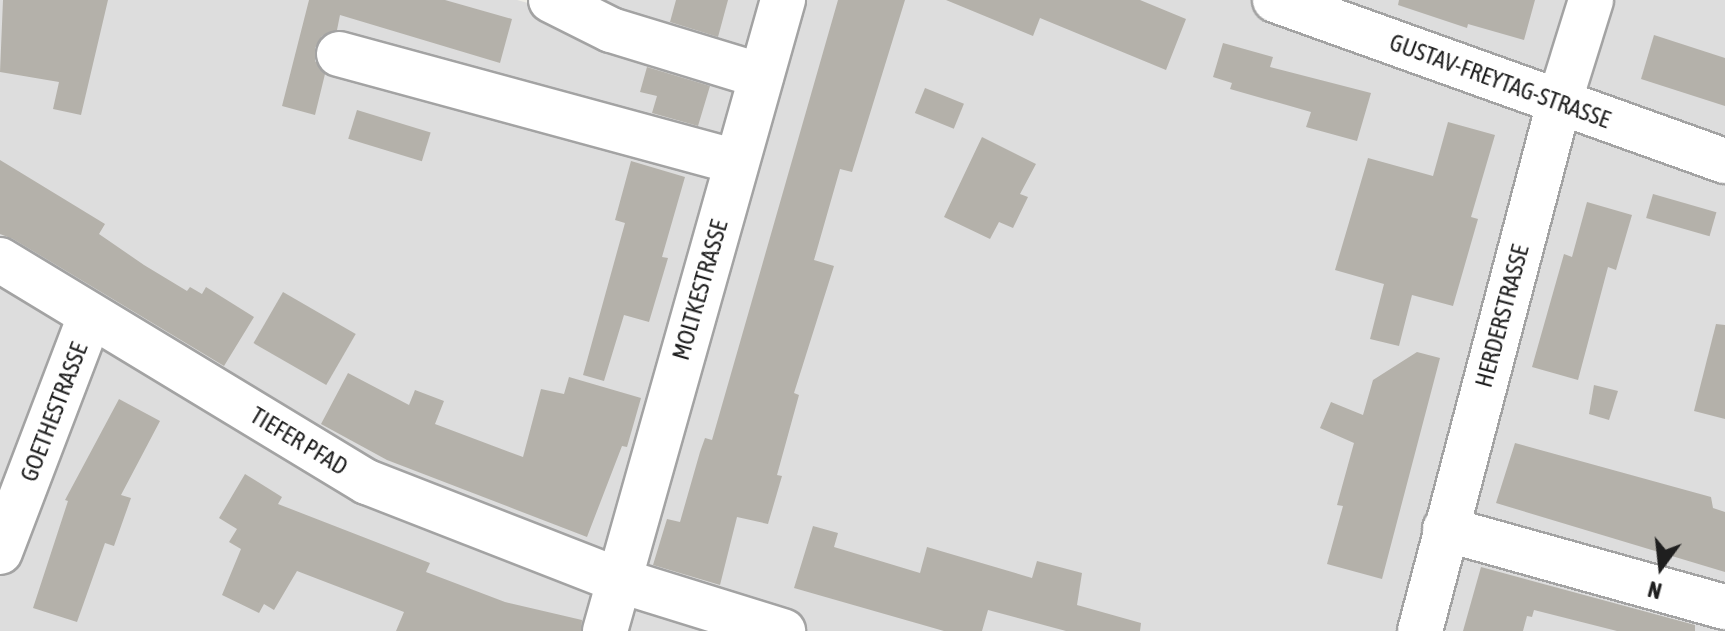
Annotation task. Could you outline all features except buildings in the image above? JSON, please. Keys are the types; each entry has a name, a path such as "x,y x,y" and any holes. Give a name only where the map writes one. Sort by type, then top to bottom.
{"street":[{"path":"551,0 611,30 761,76"},
{"name":"MOLTKESTRASSE","path":"605,631 783,0"},
{"name":"GUSTAV-FREYTAG-STRASSE","path":"1275,0 1725,161"},
{"name":"HERDERSTRASSE","path":"1420,631 1559,103 1591,0"},
{"path":"339,54 737,162"},
{"name":"TIEFER PFAD","path":"0,260 367,482 618,580 783,631"},
{"name":"GOETHESTRASSE","path":"0,552 90,316"},
{"path":"1445,529 1725,607"}],"shaded area":[{"path":"0,0 517,0 593,21 599,0 1725,0 1725,631 0,631"}]}
